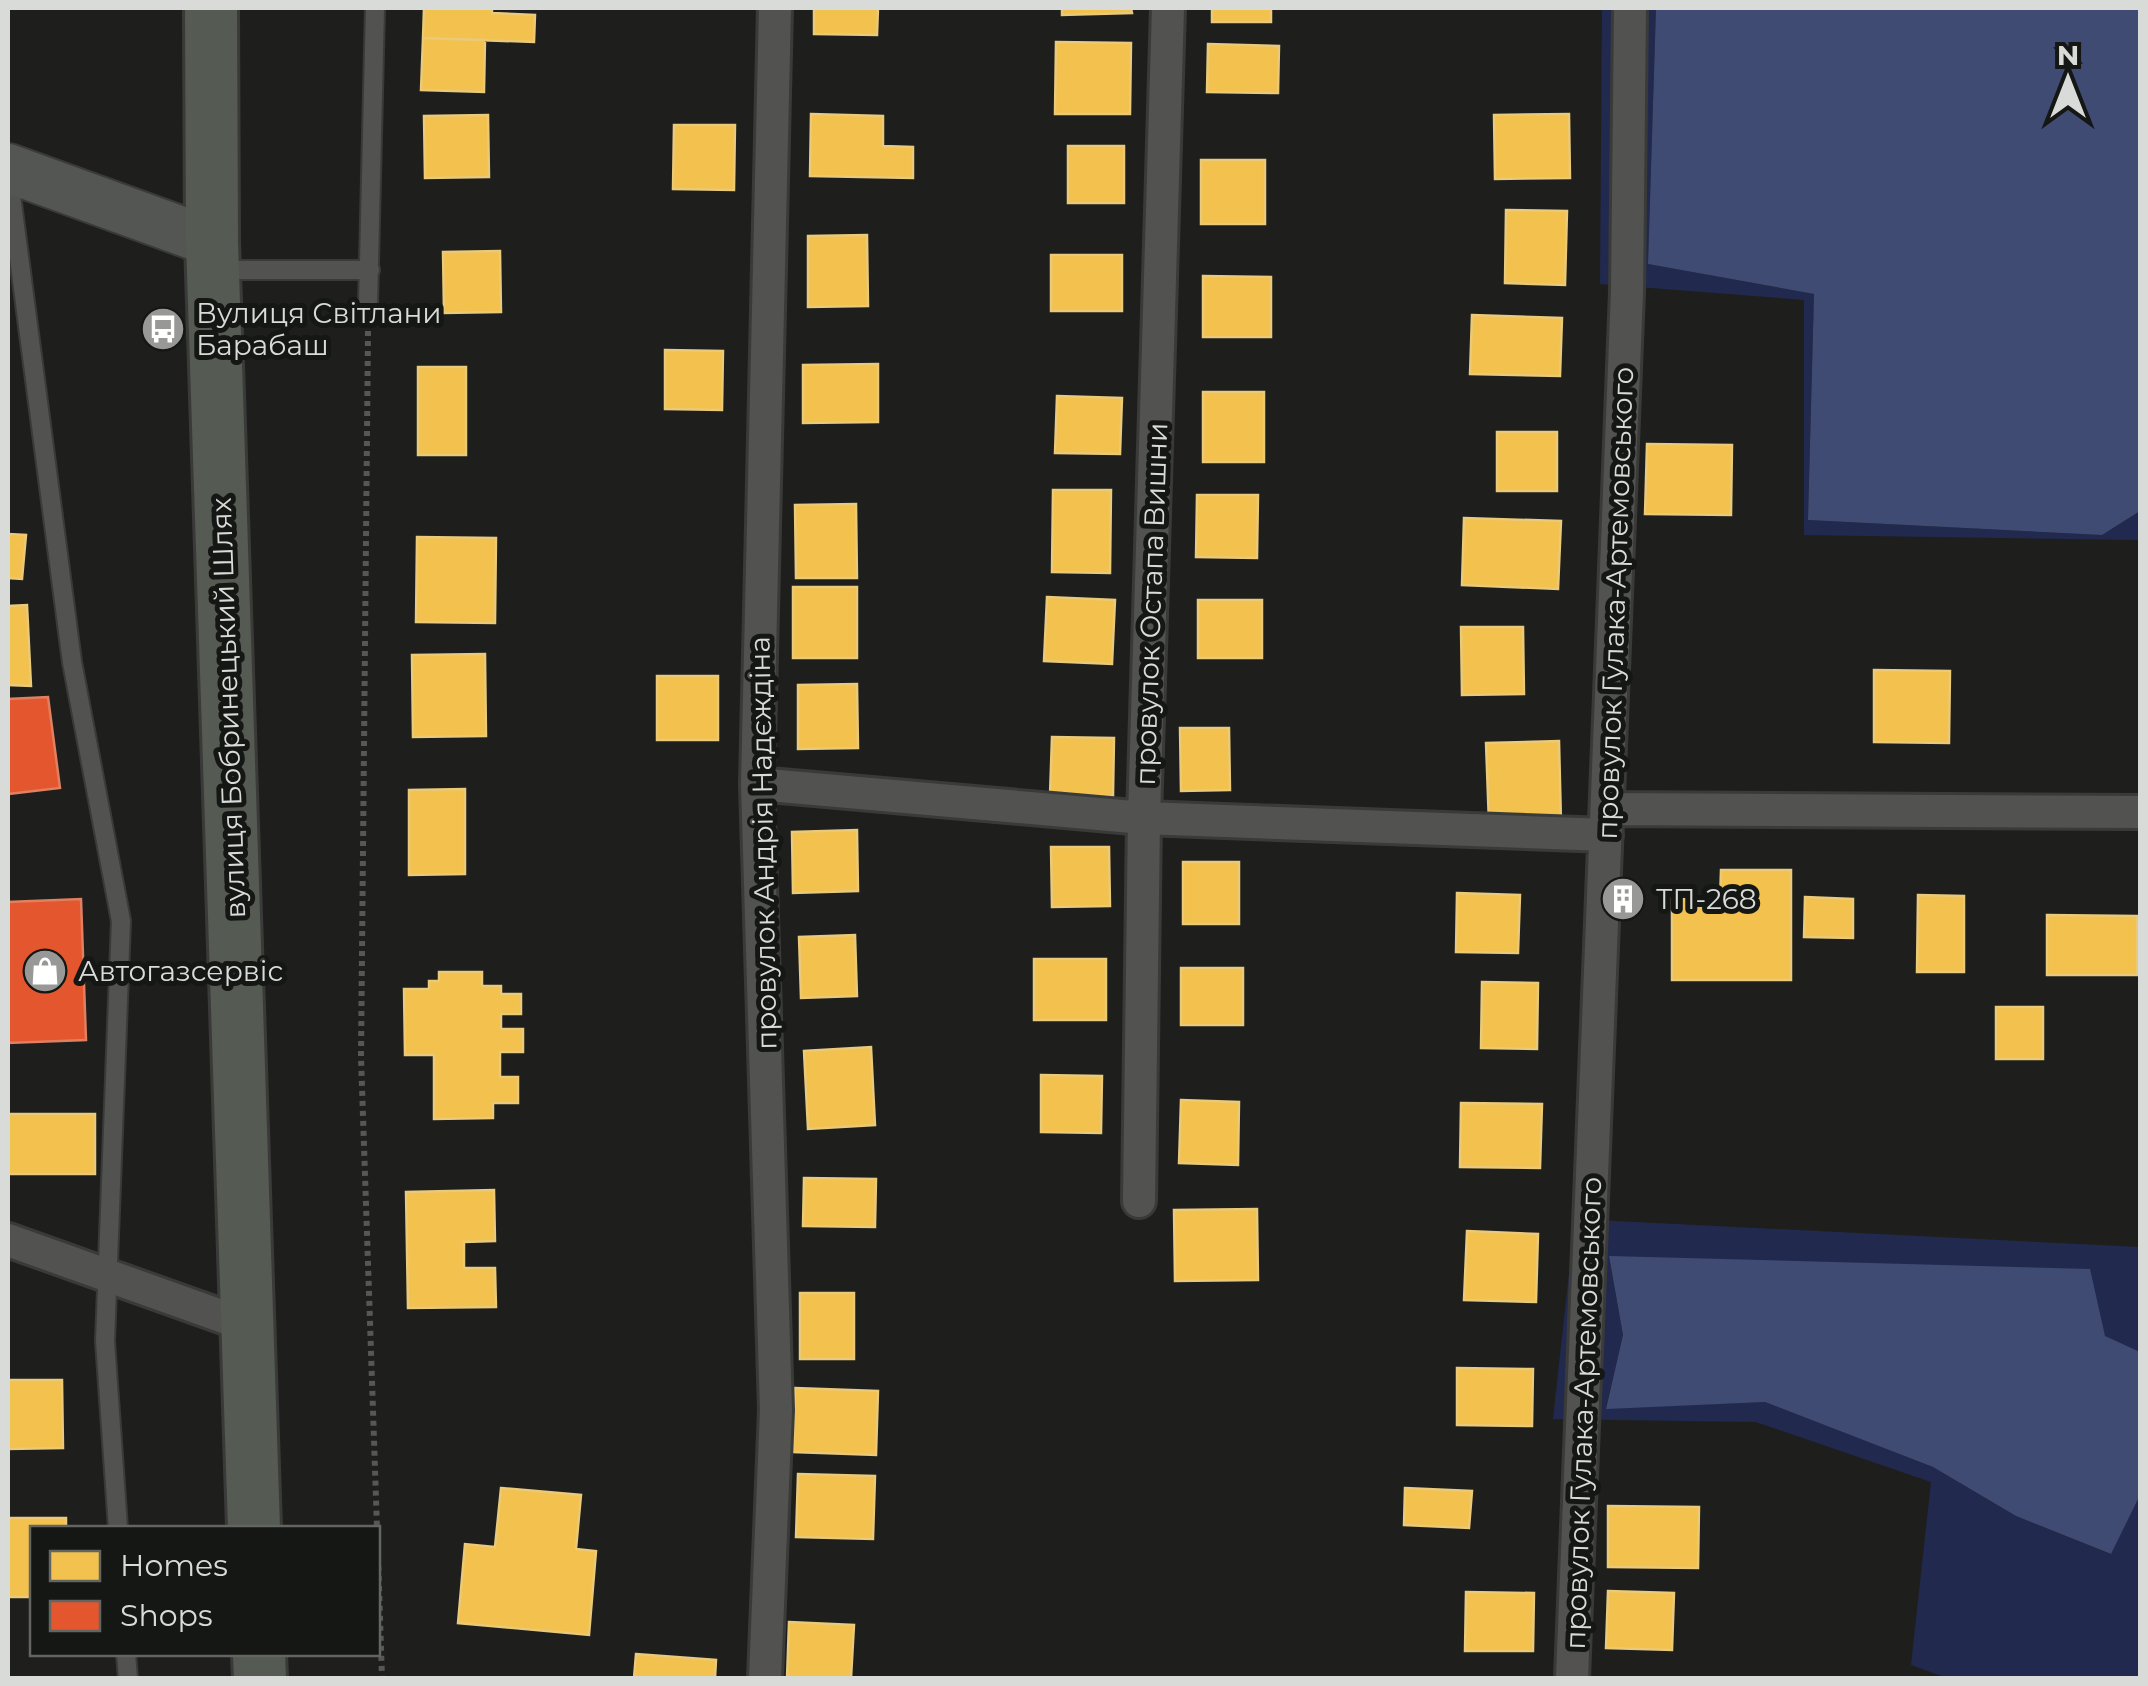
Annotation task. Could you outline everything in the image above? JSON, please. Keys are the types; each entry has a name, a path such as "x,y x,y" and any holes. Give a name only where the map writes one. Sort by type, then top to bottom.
{"main road":[{"name":"вулиця Бобринецький Шлях","path":"212,8 213,256 254,1526"}],"street":[{"name":"провулок Андрія Надєждіна","path":"765,1678 776,1410 757,784 775,8"},
{"name":"провулок Остапа Вишни","path":"1139,1201 1144,818 1168,8"},
{"name":"провулок Гулака-Артемовського","path":"1572,1678 1627,292 1630,8"},
{"path":"8,170 213,256"},
{"path":"757,784 1144,818 1607,822 2140,812"},
{"path":"8,1240 249,1326"}],"lane":[{"path":"368,305 376,8"},
{"path":"8,170 72,662 121,921 111,1276 105,1341 118,1526"},
{"path":"213,256 370,270"}],"path":[{"path":"368,305 361,1057 376,1526"},
{"path":"380,1617 382,1678"}],"shaded area":[{"path":"1602,8 1656,8 1648,264 1814,294 1808,520 2102,535 2140,511 2140,540 1804,535 1804,300 1600,284"},
{"path":"1656,8 2140,8 2140,511 2102,535 1808,520 1814,294 1648,264"},
{"path":"1575,1219 2140,1247 2140,1352 2105,1337 1609,1257 1623,1335 1606,1408 1765,1402 1933,1467 2016,1516 2110,1554 2140,1495 2140,1678 1947,1678 1911,1665 1931,1482 1756,1422 1553,1419"},
{"path":"1609,1256 2090,1269 2105,1336 2140,1352 2140,1495 2111,1554 2016,1516 1933,1467 1765,1402 1606,1409 1623,1335"}],"building: Homes":[{"path":"424,8 492,8 492,13 535,15 534,42 423,38"},
{"path":"814,8 878,8 877,35 814,34"},
{"path":"1062,8 1131,8 1132,13 1062,15"},
{"path":"1212,8 1271,8 1271,22 1212,22"},
{"path":"423,38 485,40 484,92 421,90"},
{"path":"1056,42 1131,43 1130,114 1055,114"},
{"path":"1208,44 1279,46 1278,93 1207,92"},
{"path":"811,114 883,116 883,146 913,147 913,178 810,176"},
{"path":"1569,114 1570,178 1495,179 1494,115"},
{"path":"488,115 489,177 425,178 424,116"},
{"path":"674,125 735,125 734,190 673,189"},
{"path":"1068,146 1124,146 1124,203 1068,203"},
{"path":"1201,160 1265,160 1265,224 1201,224"},
{"path":"1506,210 1567,211 1565,285 1505,283"},
{"path":"867,235 868,306 808,307 808,236"},
{"path":"500,251 501,312 444,313 443,252"},
{"path":"1051,255 1122,255 1122,311 1051,311"},
{"path":"1203,276 1271,277 1271,337 1203,337"},
{"path":"1472,315 1562,318 1560,376 1470,374"},
{"path":"665,350 723,351 722,410 665,409"},
{"path":"878,364 878,422 803,423 803,365"},
{"path":"418,367 466,367 466,455 418,455"},
{"path":"1203,392 1264,392 1264,462 1203,462"},
{"path":"1057,396 1122,398 1120,454 1055,453"},
{"path":"1497,432 1557,432 1557,491 1497,491"},
{"path":"1647,444 1732,445 1731,515 1645,514"},
{"path":"1053,490 1111,490 1110,573 1052,572"},
{"path":"1197,495 1258,495 1257,558 1196,557"},
{"path":"856,504 857,578 796,578 795,505"},
{"path":"1464,518 1561,521 1558,589 1462,585"},
{"path":"8,534 26,535 22,579 8,578"},
{"path":"417,537 496,538 495,623 416,622"},
{"path":"793,587 857,587 857,658 793,658"},
{"path":"1047,597 1115,600 1112,664 1044,661"},
{"path":"1198,600 1262,600 1262,658 1198,658"},
{"path":"27,605 31,686 8,685 8,606"},
{"path":"1461,627 1523,627 1524,694 1462,695"},
{"path":"485,654 486,736 413,737 412,655"},
{"path":"1874,670 1950,671 1949,743 1874,742"},
{"path":"657,676 718,676 718,740 657,740"},
{"path":"857,684 858,748 798,749 798,685"},
{"path":"1180,728 1229,728 1230,790 1181,791"},
{"path":"1052,737 1114,738 1113,796 1050,795"},
{"path":"1559,741 1561,822 1489,824 1486,743"},
{"path":"465,789 465,874 409,875 409,790"},
{"path":"857,830 858,891 793,893 792,832"},
{"path":"1051,847 1109,847 1110,906 1052,907"},
{"path":"1183,862 1239,862 1239,924 1183,924"},
{"path":"1721,870 1791,870 1791,980 1672,980 1672,899 1720,900"},
{"path":"1457,893 1520,895 1518,953 1456,952"},
{"path":"1918,895 1964,896 1964,972 1917,972"},
{"path":"1805,897 1853,899 1853,938 1804,937"},
{"path":"2047,915 2137,916 2137,975 2047,975"},
{"path":"855,935 857,996 801,998 799,937"},
{"path":"1034,959 1106,959 1106,1020 1034,1020"},
{"path":"1181,968 1243,968 1243,1025 1181,1025"},
{"path":"439,972 482,972 482,986 501,986 501,994 521,994 521,1014 501,1014 501,1029 523,1029 523,1052 500,1052 500,1077 518,1077 518,1103 493,1103 493,1118 434,1119 434,1055 405,1055 404,989 429,989 429,981 439,981"},
{"path":"1482,982 1538,983 1537,1049 1481,1048"},
{"path":"1996,1007 2043,1007 2043,1059 1996,1059"},
{"path":"871,1047 875,1125 808,1129 804,1051"},
{"path":"1041,1075 1102,1076 1101,1133 1041,1132"},
{"path":"1181,1100 1239,1102 1238,1165 1179,1163"},
{"path":"1461,1103 1542,1104 1540,1168 1460,1167"},
{"path":"8,1114 95,1114 95,1174 8,1174"},
{"path":"804,1178 876,1179 875,1227 803,1226"},
{"path":"494,1190 495,1241 464,1242 464,1268 495,1268 496,1307 408,1308 406,1192"},
{"path":"1257,1209 1258,1280 1175,1281 1174,1210"},
{"path":"1467,1231 1538,1234 1536,1302 1464,1300"},
{"path":"800,1293 854,1293 854,1359 800,1359"},
{"path":"1457,1368 1533,1369 1532,1426 1457,1425"},
{"path":"8,1380 62,1380 63,1448 8,1449"},
{"path":"795,1388 878,1391 876,1455 793,1452"},
{"path":"798,1474 875,1476 873,1539 796,1537"},
{"path":"501,1488 581,1495 576,1549 596,1551 589,1635 458,1623 465,1544 495,1547"},
{"path":"1405,1488 1472,1491 1469,1528 1404,1525"},
{"path":"1608,1506 1699,1507 1698,1568 1608,1567"},
{"path":"8,1518 66,1518 66,1526 30,1526 30,1597 8,1597"},
{"path":"1608,1591 1674,1593 1672,1650 1606,1648"},
{"path":"1466,1592 1534,1593 1533,1651 1465,1651"},
{"path":"789,1622 854,1625 851,1678 787,1678"},
{"path":"636,1654 716,1660 715,1678 634,1678"}],"building: Shops":[{"path":"48,697 60,788 8,794 8,699"},
{"name":"Автогазсервіс","path":"81,899 86,1040 8,1043 8,902"}],"place":[{"name":"Вулиця Світлани Барабаш","path":"163,329"},
{"name":"ТП-268","path":"1623,899"},
{"name":"Автогазсервіс","path":"45,971"}]}
